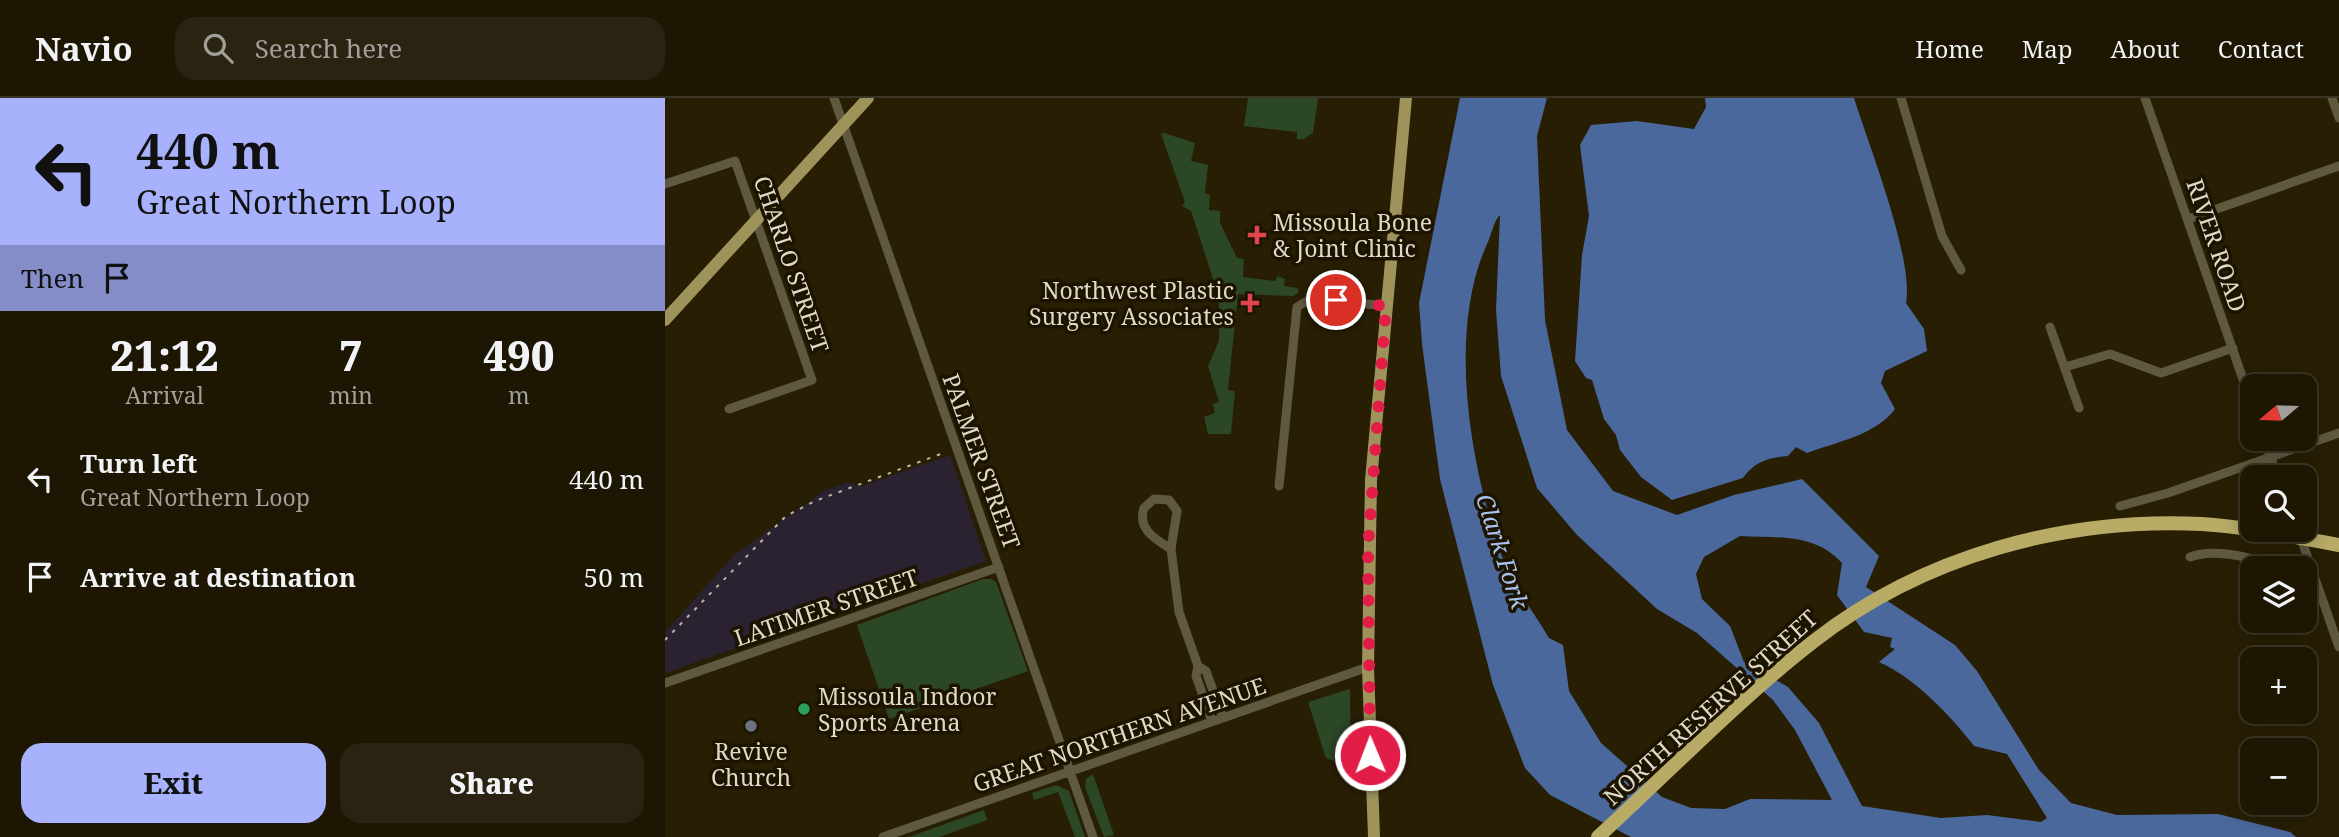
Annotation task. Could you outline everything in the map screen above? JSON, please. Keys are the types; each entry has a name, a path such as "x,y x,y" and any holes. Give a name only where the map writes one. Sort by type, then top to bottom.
{"highway":[{"name":"NORTH RESERVE STREET","path":"1598,837 1789,661 1816,639 1902,586 1945,566 2012,543 2090,528 2206,525 2240,528"},
{"name":"NORTH RESERVE STREET","path":"2317,539 2339,545"}],"main road":[{"path":"665,320 868,98"},
{"path":"1374,837 1368,667 1371,480 1406,98"},
{"path":"1368,837 1371,807"}],"street":[{"name":"PALMER STREET","path":"834,98 1093,837"},
{"path":"1901,98 1942,236 1961,270"},
{"name":"RIVER ROAD","path":"2145,98 2242,374"},
{"path":"2332,98 2339,118"},
{"name":"CHARLO STREET","path":"665,184 735,160 812,380 729,409"},
{"path":"2188,219 2339,166"},
{"path":"1279,486 1297,307 1312,298 1386,306"},
{"path":"2050,327 2079,408"},
{"path":"2065,367 2104,354 2155,372 2167,372 2233,348"},
{"path":"2120,506 2339,433"},
{"path":"2268,452 2273,465"},
{"path":"1171,549 1147,531 1143,524 1144,508 1154,499 1169,500 1177,511 1171,549 1179,612 1198,666 1196,676 1212,722"},
{"path":"2190,557 2201,554 2240,557"},
{"name":"LATIMER STREET","path":"665,683 999,567"},
{"path":"2317,593 2339,647"},
{"path":"1198,666 1206,671 1223,718"},
{"name":"GREAT NORTHERN AVENUE","path":"883,837 1368,667"}],"shaded area":[{"path":"950,455 986,561 665,673 665,632 735,554 825,490 848,482 859,487"}],"green space":[{"path":"1248,98 1318,98 1313,133 1304,139 1297,139 1297,132 1244,126"},
{"path":"1161,134 1195,143 1191,161 1208,165 1205,193 1210,195 1209,210 1220,211 1220,223 1237,258 1244,259 1243,277 1275,281 1278,276 1285,279 1284,286 1297,288 1299,292 1293,296 1238,294 1228,390 1235,391 1231,434 1208,434 1204,417 1215,413 1213,404 1219,402 1208,366 1219,341 1219,297 1191,211 1182,206 1185,202"},
{"path":"983,579 996,582 1028,671 889,719 857,625"},
{"path":"1350,689 1351,760 1346,766 1326,758 1308,702"},
{"path":"1093,774 1114,835 1104,837 1085,787 1086,779"},
{"path":"1056,785 1069,791 1085,837 1075,837 1058,792 1034,800 1032,793"},
{"path":"984,810 987,820 939,837 909,837"}],"water":[{"path":"1460,98 1547,98 1537,136 1545,320 1567,430 1613,491 1677,515 1734,495 1802,479 1879,556 1866,587 1955,645 1977,671 2039,770 2071,803 2117,815 2218,814 2290,832 2296,837 1631,837 1550,795 1525,768 1493,685 1440,479 1419,303","holes":["1500,215 1496,310 1501,376 1537,488 1577,535 1657,609 1697,633 1773,700 1795,730 1832,800 1750,799 1725,809 1691,808 1662,797 1601,743 1569,691 1563,645 1549,638 1505,565 1490,519 1472,440 1467,399 1468,317 1475,279","1740,536 1808,542 1820,546 1842,563 1837,595 1864,632 1892,638 1890,647 1895,649 1879,662 1919,687 1974,746 2007,754 2047,818 2041,822 1987,815 1941,818 1862,806 1819,723 1788,687 1744,662 1730,626 1702,599 1696,574 1704,557"]},
{"path":"1705,98 1854,98 1897,231 1907,284 1906,303 1924,329 1927,351 1885,371 1881,383 1895,409 1877,425 1855,437 1807,453 1796,447 1788,456 1757,464 1743,478 1672,500 1641,477 1620,450 1616,435 1604,419 1592,380 1586,378 1575,361 1582,255 1589,216 1580,145 1591,125 1637,121 1694,129 1706,107"}],"railway":[{"path":"665,640 786,516 815,501 946,452"}],"place":[{"name":"Missoula Bone & Joint Clinic","path":"1257,235"},
{"name":"Northwest Plastic Surgery Associates","path":"1250,303"},
{"name":"Missoula Indoor Sports Arena","path":"804,709"},
{"name":"Revive Church","path":"751,726"}],"route":[{"path":"1336,300 1386,306 1368,548 1370,755"}],"water label":[{"name":"Clark Fork","path":"1503,551"}]}
